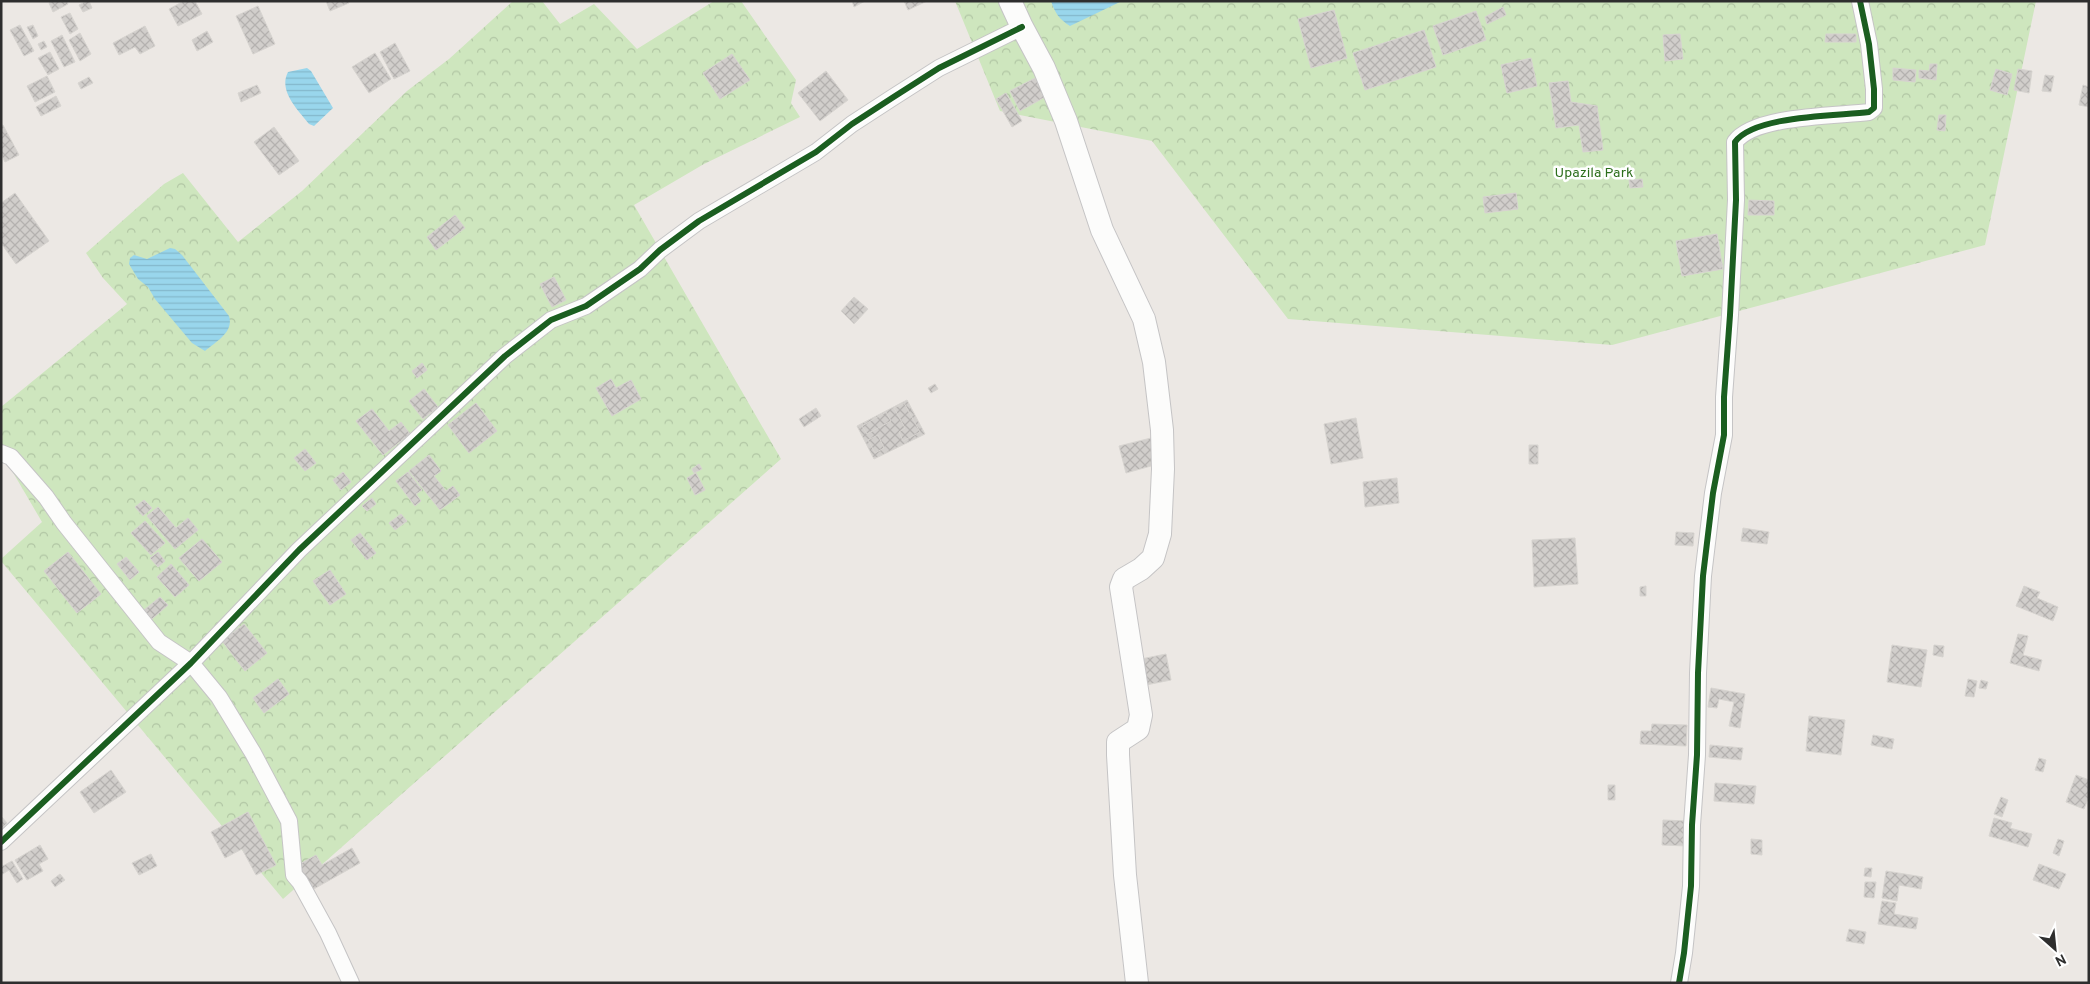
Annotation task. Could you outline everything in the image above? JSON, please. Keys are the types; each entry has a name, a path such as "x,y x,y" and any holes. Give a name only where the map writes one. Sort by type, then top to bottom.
{"street":[{"path":"1010,1 1044,68 1066,121 1102,230 1144,319 1154,362 1162,430 1163,469 1160,534 1153,558 1141,569 1124,579 1121,586 1141,715 1138,729 1118,742 1125,875 1137,983"},
{"path":"1679,983 1691,886 1703,576 1713,493 1724,435 1724,396 1736,200 1735,142 1738,138 1755,130 1784,120 1822,114 1869,112 1874,108 1869,44 1860,1"},
{"path":"1,842 190,662 299,550 371,481 490,369 551,320 586,306 640,269 660,250 699,221 816,152 852,124 939,68 1022,27"},
{"path":"1,453 11,457 46,497 64,523 159,642 190,662 219,698 253,753 290,821 294,875 300,882 328,932 352,983"}],"green space":[{"path":"513,1 542,1 560,24 594,4 637,49 714,1 741,1 796,80 791,103 800,117 704,164 634,205 781,459 283,899 1,561 42,522 1,452 1,407 127,304 103,278 86,253 164,184 183,173 238,242 302,191 407,91 449,59"},
{"name":"Upazila Park","path":"955,1 2036,1 1985,245 1612,345 1288,319 1152,141 1000,111"}],"water":[{"path":"1051,1 1122,1 1070,26 1058,15"},
{"path":"307,68 311,71 333,108 314,126 309,124 295,106 287,93 286,86 288,72"},
{"path":"170,248 175,249 182,255 229,316 230,322 227,331 205,351 192,343 155,299 148,287 138,279 129,264 130,258 134,255 147,259"}],"building":[{"path":"51,1 67,1 68,4 53,12 49,3"},
{"path":"89,1 92,8 83,12 79,5"},
{"path":"184,1 195,1 202,14 178,26 169,9"},
{"path":"326,1 348,1 349,3 330,11"},
{"path":"852,1 865,1 854,7"},
{"path":"904,1 927,1 908,10"},
{"path":"258,6 275,44 253,54 236,16"},
{"path":"1503,7 1506,15 1487,24 1485,17"},
{"path":"1334,10 1347,58 1311,68 1298,19"},
{"path":"1476,11 1486,40 1443,55 1433,26"},
{"path":"70,13 78,29 70,34 61,17"},
{"path":"20,25 34,51 24,56 10,30"},
{"path":"33,25 38,36 33,39 27,27"},
{"path":"145,26 155,46 140,54 135,47 119,55 113,43"},
{"path":"1424,30 1436,67 1365,90 1353,53"},
{"path":"207,31 213,42 197,51 192,40"},
{"path":"80,33 91,54 80,61 69,40"},
{"path":"1680,34 1683,59 1665,61 1663,35"},
{"path":"1826,34 1856,34 1856,42 1825,42"},
{"path":"62,35 75,62 64,67 51,41"},
{"path":"44,41 47,47 41,50 38,44"},
{"path":"395,43 410,71 394,79 380,52"},
{"path":"50,52 59,69 48,75 38,58"},
{"path":"375,53 391,79 369,93 352,67"},
{"path":"732,54 750,80 720,99 703,73"},
{"path":"1531,58 1537,86 1507,93 1501,65"},
{"path":"1930,64 1937,64 1936,80 1919,78 1919,70 1929,71"},
{"path":"1893,68 1916,70 1915,82 1893,80"},
{"path":"1996,69 2012,74 2007,95 1990,90"},
{"path":"2018,69 2032,71 2029,93 2014,90"},
{"path":"826,71 848,100 820,121 798,93"},
{"path":"2045,75 2054,76 2051,92 2042,91"},
{"path":"47,76 55,92 35,102 27,86"},
{"path":"89,77 93,83 81,89 78,83"},
{"path":"1035,78 1045,97 1020,111 1010,91"},
{"path":"1568,81 1571,102 1597,106 1603,150 1583,152 1579,125 1556,128 1549,83"},
{"path":"257,85 261,93 241,102 238,93"},
{"path":"2083,85 2089,87 2089,107 2079,105"},
{"path":"1006,93 1022,121 1012,127 996,99"},
{"path":"56,96 61,106 41,116 36,107"},
{"path":"1939,115 1946,115 1945,131 1937,130"},
{"path":"1,125 3,125 19,155 5,162 1,154"},
{"path":"274,127 299,161 279,175 254,142"},
{"path":"1642,179 1643,187 1630,188 1629,180"},
{"path":"15,193 49,241 16,264 1,243 1,203"},
{"path":"1516,193 1518,209 1485,213 1483,197"},
{"path":"1749,200 1774,201 1774,215 1748,215"},
{"path":"455,215 465,228 436,250 427,237"},
{"path":"1717,234 1723,269 1682,276 1676,241"},
{"path":"554,277 566,300 552,307 540,284"},
{"path":"854,297 868,309 854,324 841,311"},
{"path":"422,363 427,370 417,378 412,371"},
{"path":"611,379 616,388 631,380 641,399 612,416 596,388"},
{"path":"935,384 938,389 931,393 928,388"},
{"path":"424,389 438,407 423,419 409,401"},
{"path":"907,400 925,434 874,459 857,426"},
{"path":"476,403 497,431 469,453 448,425"},
{"path":"904,403 920,432 903,441 899,432 905,428 894,408"},
{"path":"816,408 821,416 804,427 799,419"},
{"path":"372,409 389,431 401,422 410,434 383,455 356,421"},
{"path":"886,412 891,421 867,434 862,426"},
{"path":"1356,418 1363,458 1331,464 1324,424"},
{"path":"878,435 884,448 875,453 868,440"},
{"path":"1151,438 1158,464 1126,473 1119,446"},
{"path":"1529,445 1538,445 1538,464 1529,464"},
{"path":"305,449 316,463 305,471 294,458"},
{"path":"429,455 441,471 434,476 446,491 453,486 460,495 440,510 409,471"},
{"path":"699,464 702,469 694,473 692,469"},
{"path":"343,472 351,482 341,490 333,480"},
{"path":"408,472 422,490 416,494 421,501 415,506 396,481"},
{"path":"696,473 705,490 695,495 687,478"},
{"path":"1397,478 1399,503 1365,507 1363,482"},
{"path":"372,498 376,504 367,511 362,506"},
{"path":"144,500 152,508 143,516 135,507"},
{"path":"158,507 176,528 188,518 198,530 175,549 147,516"},
{"path":"401,514 407,521 395,530 389,523"},
{"path":"145,521 165,543 151,555 131,533"},
{"path":"1743,528 1769,532 1767,544 1741,541"},
{"path":"1676,532 1694,533 1693,546 1675,545"},
{"path":"360,533 376,553 367,560 351,540"},
{"path":"1575,538 1578,584 1534,587 1532,540"},
{"path":"202,539 222,562 199,581 179,558"},
{"path":"68,552 101,594 77,613 44,571"},
{"path":"158,552 165,561 158,567 150,558"},
{"path":"126,557 139,572 130,580 117,564"},
{"path":"171,564 189,585 175,597 157,577"},
{"path":"330,570 346,594 330,605 313,581"},
{"path":"1646,586 1646,596 1640,596 1640,587"},
{"path":"2024,586 2040,592 2037,598 2058,607 2053,621 2016,606"},
{"path":"160,597 168,605 152,619 144,610"},
{"path":"244,624 267,653 245,671 222,641"},
{"path":"2018,634 2028,636 2023,655 2042,660 2039,671 2010,663"},
{"path":"1892,645 1927,650 1921,687 1887,682"},
{"path":"1934,645 1944,646 1943,657 1933,655"},
{"path":"1166,654 1171,680 1146,685 1141,659"},
{"path":"278,679 289,694 264,713 253,698"},
{"path":"1968,679 1977,681 1974,697 1965,696"},
{"path":"1981,680 1988,682 1986,689 1979,688"},
{"path":"1711,688 1745,694 1740,728 1729,726 1734,702 1719,699 1717,708 1708,707"},
{"path":"1809,716 1845,720 1841,755 1806,751"},
{"path":"1652,724 1687,725 1686,746 1640,744 1641,731 1651,731"},
{"path":"1873,735 1894,739 1892,749 1871,745"},
{"path":"1710,745 1743,748 1741,760 1709,757"},
{"path":"2039,758 2046,760 2043,772 2035,770"},
{"path":"111,770 126,792 94,813 80,792"},
{"path":"2076,775 2089,780 2089,796 2084,809 2066,802"},
{"path":"1715,783 1756,786 1754,804 1714,801"},
{"path":"1608,785 1615,785 1615,800 1608,800"},
{"path":"2001,797 2008,800 2002,817 1994,814"},
{"path":"248,812 276,865 256,875 242,849 225,858 211,832"},
{"path":"1,816 7,823 1,829"},
{"path":"1994,818 2012,823 2010,828 2032,834 2028,847 1989,836"},
{"path":"1663,820 1688,821 1687,846 1662,845"},
{"path":"1751,839 1762,840 1762,855 1751,854"},
{"path":"2058,839 2064,841 2059,856 2053,853"},
{"path":"40,845 48,859 39,864 43,871 27,880 15,860"},
{"path":"352,848 360,863 312,890 298,865 316,855 322,865"},
{"path":"151,854 157,866 139,875 132,863"},
{"path":"12,861 23,879 17,883 9,870 1,875 1,867"},
{"path":"2039,864 2066,874 2059,889 2033,880"},
{"path":"1865,868 1872,868 1871,877 1864,876"},
{"path":"1886,871 1923,877 1921,889 1899,885 1897,901 1882,898"},
{"path":"60,874 65,880 55,887 51,881"},
{"path":"1865,882 1876,882 1874,898 1864,897"},
{"path":"1882,901 1896,903 1894,914 1918,918 1916,929 1878,924"},
{"path":"1849,929 1866,932 1864,944 1846,941"}],"cycle path":[{"path":"1679,983 1691,886 1703,576 1713,493 1724,435 1724,397 1736,200 1735,142 1745,133 1760,126 1798,118 1869,112 1874,108 1869,44 1860,1"},
{"path":"1,842 191,663 299,550 505,356 551,320 586,306 640,269 660,250 699,221 816,152 852,124 939,68 1022,27"}]}
